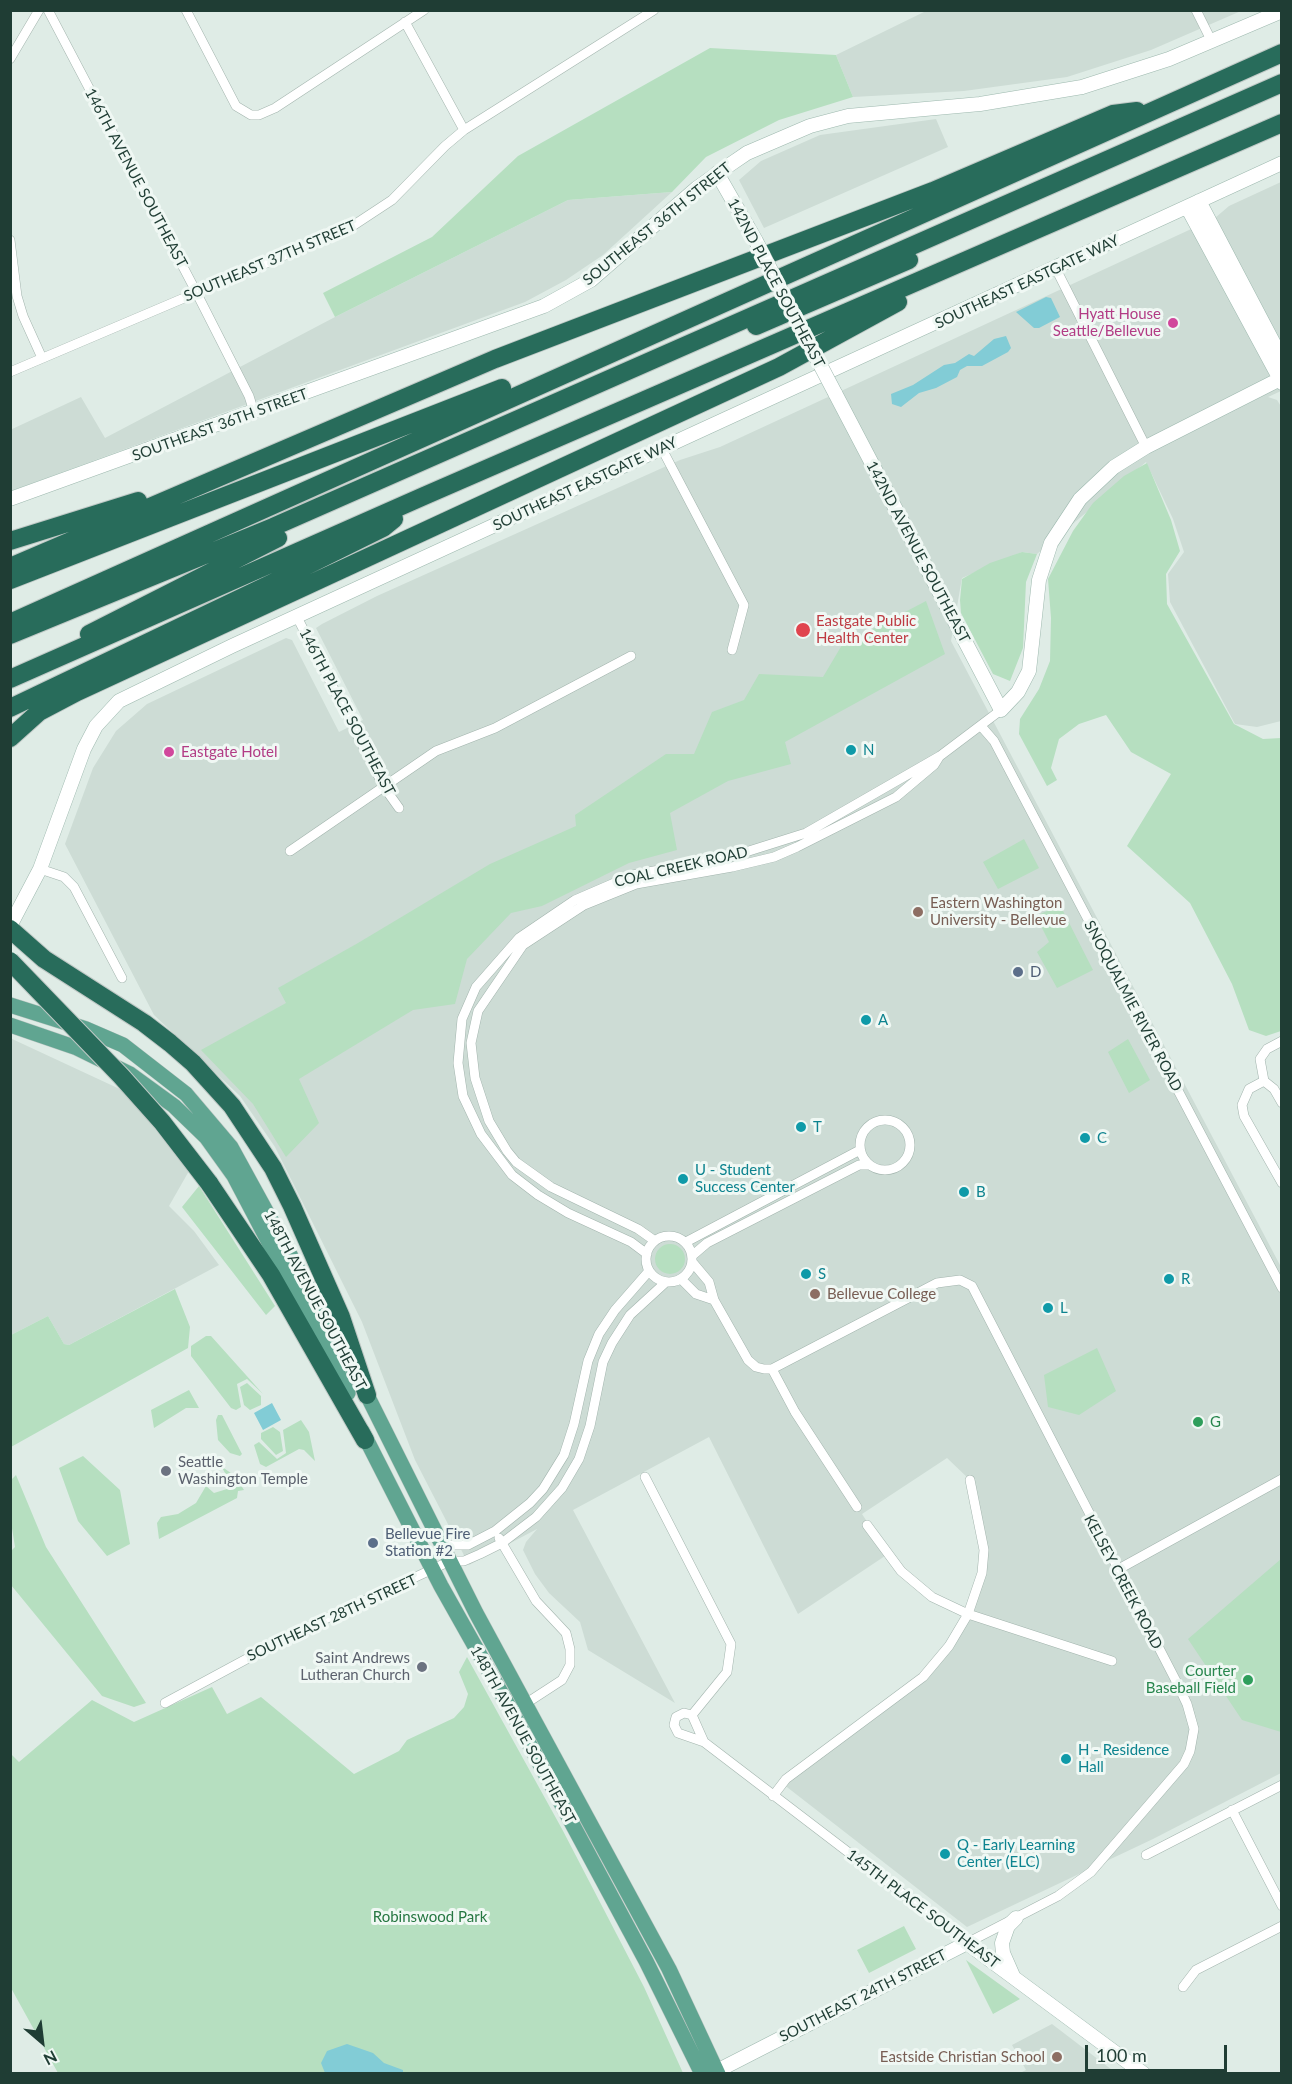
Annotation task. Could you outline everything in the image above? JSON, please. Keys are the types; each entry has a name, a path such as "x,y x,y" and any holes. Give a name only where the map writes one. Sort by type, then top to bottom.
{"highway":[{"path":"10,623 1281,53"},
{"path":"862,274 1281,83"},
{"path":"45,664 82,638 120,616 302,525 789,305 1281,92"},
{"path":"10,567 495,359 933,191 1113,114 1156,109"},
{"path":"10,679 1281,123"},
{"path":"10,580 412,424 648,325 865,240"},
{"path":"10,738 39,712 77,693 779,367 1000,247"},
{"path":"10,635 273,527 760,318"},
{"path":"10,541 231,471"},
{"path":"10,708 139,648 382,528 424,496"},
{"path":"10,717 139,648"},
{"path":"10,928 44,959 152,1030 214,1086 255,1140 292,1206 341,1317 358,1395"},
{"path":"10,961 121,1076 162,1122 209,1183 271,1275 365,1440"}],"main road":[{"name":"SOUTHEAST 36TH STREET","path":"10,499 514,318 566,295 618,259 717,173 747,153 810,126 848,116 980,104 1082,87 1129,74 1212,42 1281,11"},
{"name":"SOUTHEAST EASTGATE WAY","path":"10,928 40,869 84,748 96,726 108,712 145,687 1056,269 1281,163"},
{"name":"142ND PLACE SOUTHEAST","path":"717,173 756,241 835,393"},
{"path":"1193,204 1281,359"},
{"path":"1001,710 1018,692 1029,671 1039,580 1056,535 1070,512 1096,482 1146,447 1281,380 1193,204"},
{"name":"142ND AVENUE SOUTHEAST","path":"835,393 1001,710"},
{"path":"10,1000 32,1012"},
{"name":"148TH AVENUE SOUTHEAST","path":"10,1005 106,1036 148,1062 186,1094 231,1147 358,1395 432,1548 439,1556 450,1561"},
{"name":"148TH AVENUE SOUTHEAST","path":"10,1025 77,1048 129,1074 174,1106 220,1155 443,1545 519,1708"},
{"name":"148TH AVENUE SOUTHEAST","path":"358,1395 365,1440 433,1570 519,1708 669,1969 712,2073"},
{"path":"1015,1980 1003,1953 1002,1943 1008,1926 1016,1918"},
{"name":"SOUTHEAST 24TH STREET","path":"712,2073 967,1942"},
{"name":"145TH PLACE SOUTHEAST","path":"967,1942 1015,1980 1144,2073"}],"street":[{"path":"10,59 39,10"},
{"name":"146TH AVENUE SOUTHEAST","path":"48,10 249,396 254,412"},
{"path":"186,10 233,101 240,110 251,115 259,115 275,108 424,10"},
{"name":"SOUTHEAST 37TH STREET","path":"10,372 351,227 373,215 392,200 464,130 654,10"},
{"path":"1196,10 1212,42"},
{"path":"405,22 464,130"},
{"path":"10,240 20,306 42,358"},
{"path":"1056,269 1146,447"},
{"path":"662,448 744,605 732,651"},
{"name":"146TH PLACE SOUTHEAST","path":"297,616 384,787 399,808"},
{"path":"290,851 436,751 495,728 631,656"},
{"name":"COAL CREEK ROAD","path":"646,1254 631,1242 568,1213 538,1195 512,1175 481,1134 463,1096 458,1063 462,1019 476,987 519,938 561,908 591,892 633,875 733,856 794,838 872,797 929,760 940,756 1001,710"},
{"name":"SNOQUALMIE RIVER ROAD","path":"981,726 994,741 1281,1288"},
{"name":"COAL CREEK ROAD","path":"655,1241 638,1229 551,1187 516,1162 507,1151 489,1121 475,1078 471,1043 478,1011 523,945 584,905 636,885 774,857 896,796 934,765 940,756"},
{"path":"40,869 64,877 74,886 122,978"},
{"path":"1281,1041 1267,1049 1260,1059 1264,1081 1274,1089 1281,1103"},
{"path":"1264,1081 1249,1089 1242,1105 1244,1116 1281,1183"},
{"path":"857,1508 795,1412 772,1369 756,1367 748,1360 714,1300 709,1282 693,1259 686,1242 670,1236 655,1241 646,1254 649,1271 654,1276 666,1282 681,1279 693,1259 707,1243 859,1165 869,1164 881,1170 899,1166 909,1151 907,1134 897,1123 883,1120 864,1131 860,1149 869,1164"},
{"path":"686,1242 860,1149"},
{"path":"443,1545 468,1545 495,1531 530,1503 555,1472 570,1437 588,1361 599,1334 615,1310 649,1271"},
{"path":"681,1279 696,1294 714,1300"},
{"name":"KELSEY CREEK ROAD","path":"772,1369 937,1283 960,1280 967,1282 976,1292 1187,1704 1192,1718 1193,1740 1184,1764 1103,1857"},
{"name":"SOUTHEAST 28TH STREET","path":"165,1703 291,1635 450,1561 465,1561 502,1543 544,1509 573,1471 590,1426 599,1378 612,1343 630,1315 666,1282"},
{"path":"645,1477 731,1644 727,1672 692,1715"},
{"path":"1117,1570 1281,1479"},
{"path":"773,1796 786,1779 923,1677 949,1646 968,1614 982,1573 984,1550 970,1480"},
{"path":"867,1525 910,1580 932,1597 968,1614 1112,1661"},
{"path":"495,1531 536,1601 566,1633 570,1649 570,1665 562,1680 519,1708"},
{"path":"692,1715 684,1713 676,1717 675,1730 682,1735 704,1742"},
{"path":"692,1715 704,1742"},
{"name":"145TH PLACE SOUTHEAST","path":"704,1742 967,1942"},
{"path":"1146,1855 1281,1785"},
{"path":"1232,1810 1281,1906"},
{"name":"SOUTHEAST 24TH STREET","path":"967,1942 1071,1888 1091,1872 1103,1857"},
{"path":"1183,1987 1196,1970 1281,1926"}],"shaded area":[{"path":"926,11 1241,11 1151,50 1067,77 964,91 853,97 836,55"},
{"path":"936,119 948,147 764,228 739,180 761,161 820,135"},
{"name":"Bellevue College","path":"1281,182 1281,391 1268,397 1277,400 1282,408 1281,721 1257,727 1235,724 1170,602 1168,574 1184,552 1173,519 1146,462 1037,554 1022,552 962,578 951,641 1281,1267 1281,1773 1153,1839 967,1927 783,1784 923,1677 968,1614 984,1550 970,1480 947,1458 862,1514 888,1554 798,1614 709,1437 573,1510 675,1703 588,1650 580,1622 549,1593 535,1574 523,1550 526,1542 537,1529 469,1565 415,1460 362,1322 275,1147 240,1096 154,1015 65,844 93,768 116,731 147,704 286,638 292,640 339,732 363,720 316,628 322,624 377,596 680,460 720,447 1215,218 1229,206"},
{"path":"672,192 603,255 566,280 525,302 11,491 10,430 81,397 105,438 335,317 568,200"},
{"path":"10,1038 124,1091 189,1171 169,1206 194,1231 219,1265 69,1345 64,1344 48,1316 11,1335"},
{"name":"Eastside Christian School","path":"1052,2024 1116,2073 1020,2073 1026,2070 1012,2045"}],"green space":[{"path":"710,48 836,55 853,97 779,120 706,157 672,192 568,200 335,317 323,293 432,237 518,156"},
{"path":"1147,463 1171,520 1180,551 1166,574 1167,604 1234,724 1263,739 1281,738 1281,1031 1266,1036 1249,1030 1232,984 1190,903 1127,846 1171,774 1131,752 1106,715 1079,724 1059,739 1051,768 1057,780 1047,786 1019,734 1020,719 1039,689 1050,661 1051,618 1048,579 1073,531 1093,503 1124,476"},
{"path":"1022,552 1037,554 1026,582 1023,648 1010,681 993,674 961,613 960,600 962,579 990,563"},
{"path":"926,601 945,654 785,742 791,764 728,781 670,813 677,850 629,863 542,906 511,913 467,959 455,1004 413,1010 299,1079 319,1123 286,1157 253,1104 201,1050 286,1003 278,988 490,864 576,826 575,815 666,754 694,754 712,712 744,700 759,674 823,677 842,645"},
{"path":"1024,839 1039,868 998,889 983,862"},
{"path":"1060,905 1093,970 1057,988 1037,952 1049,942 1036,916"},
{"path":"1128,1039 1150,1080 1129,1093 1108,1052"},
{"path":"199,1186 275,1306 266,1315 182,1207"},
{"path":"670,1244 681,1248 685,1259 681,1270 670,1274 659,1270 655,1259 659,1248"},
{"path":"175,1289 190,1327 188,1348 11,1447 11,1335 48,1316 64,1344 69,1345"},
{"path":"206,1336 211,1336 263,1394 247,1379 237,1384 241,1407 236,1410 231,1408 191,1356 191,1346"},
{"path":"1097,1348 1116,1391 1079,1415 1048,1407 1044,1375"},
{"path":"247,1383 261,1396 261,1405 250,1410 244,1405 240,1387"},
{"path":"189,1390 199,1408 186,1408 154,1428 151,1410"},
{"path":"218,1415 222,1415 242,1454 240,1456 230,1453 218,1440 216,1420"},
{"path":"301,1420 309,1432 315,1461 304,1450 299,1449 266,1467 260,1464 254,1445 259,1442 277,1459 286,1453 283,1430"},
{"path":"273,1427 280,1432 283,1451 276,1455 261,1439 261,1433"},
{"path":"83,1456 120,1490 130,1544 107,1556 78,1521 59,1468"},
{"path":"221,1466 235,1476 244,1490 238,1491 237,1498 159,1539 157,1523 161,1517 178,1514 196,1503 206,1486 214,1493 227,1489 231,1483"},
{"path":"16,1475 46,1547 146,1703 134,1707 102,1696 11,1585 11,1551 15,1547 11,1522 11,1480"},
{"name":"Courter Baseball Field","path":"1281,1559 1281,1732 1242,1720 1188,1639"},
{"name":"Robinswood Park","path":"467,1657 562,1829 644,1987 683,2073 58,2073 11,1988 10,1753 19,1762 92,1700 134,1722 212,1687 227,1714 261,1697 354,1774 399,1751 407,1740 454,1718 464,1707 468,1694 459,1672"},
{"path":"904,1926 916,1949 869,1973 857,1950"},
{"path":"966,1960 1020,1999 993,2014"}],"water":[{"path":"1046,297 1051,298 1060,317 1039,328 1034,328 1016,312"},
{"path":"1006,336 1011,348 1008,352 982,366 967,366 960,370 957,377 936,388 919,393 901,407 892,404 891,394 913,385 944,365 955,363 969,354 974,356 994,339"},
{"path":"272,1403 281,1420 263,1430 254,1413"},
{"path":"347,2044 373,2053 384,2063 403,2070 403,2073 325,2073 321,2063 327,2051"}],"place":[{"name":"Hyatt House Seattle/Bellevue","path":"1173,323"},
{"name":"Eastgate Public Health Center","path":"803,630"},
{"name":"N","path":"851,750"},
{"name":"Eastgate Hotel","path":"169,752"},
{"name":"Eastern Washington University - Bellevue","path":"918,912"},
{"name":"D","path":"1018,972"},
{"name":"A","path":"866,1020"},
{"name":"T","path":"801,1127"},
{"name":"C","path":"1085,1138"},
{"name":"U - Student Success Center","path":"683,1179"},
{"name":"B","path":"964,1192"},
{"name":"S","path":"806,1274"},
{"name":"R","path":"1169,1279"},
{"name":"Bellevue College","path":"815,1294"},
{"name":"L","path":"1048,1308"},
{"name":"G","path":"1198,1422"},
{"name":"Seattle Washington Temple","path":"166,1471"},
{"name":"Bellevue Fire Station #2","path":"373,1543"},
{"name":"Saint Andrews Lutheran Church","path":"422,1667"},
{"name":"Courter Baseball Field","path":"1248,1680"},
{"name":"H - Residence Hall","path":"1066,1759"},
{"name":"Q - Early Learning Center (ELC)","path":"945,1854"},
{"name":"Eastside Christian School","path":"1057,2057"}]}
